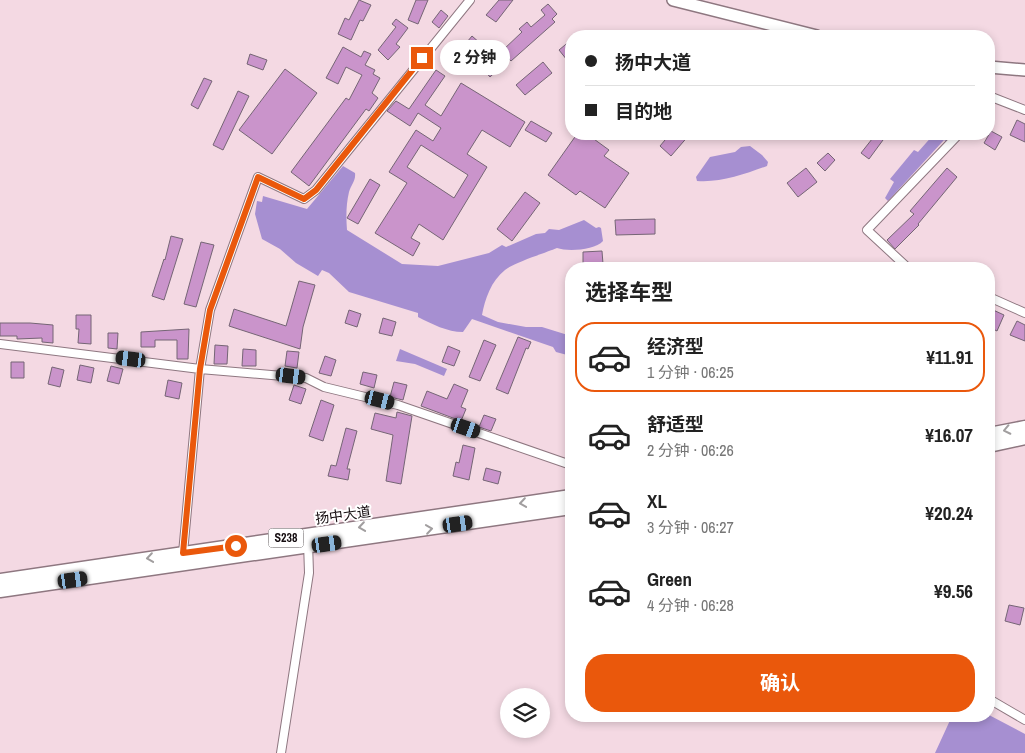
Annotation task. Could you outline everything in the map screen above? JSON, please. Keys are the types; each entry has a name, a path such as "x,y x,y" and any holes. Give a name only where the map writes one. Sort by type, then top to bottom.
{"main road":[{"path":"673,0 793,30"},
{"path":"995,68 1025,70"},
{"path":"995,433 1025,427"},
{"path":"995,445 1025,438"},
{"name":"扬中大道","path":"308,541 565,497"},
{"name":"扬中大道","path":"0,580 183,559 308,541 565,509"},
{"name":"扬中大道","path":"0,591 183,559"}],"street":[{"path":"183,559 200,369 210,310 258,177 304,199 316,190 470,0"},
{"path":"995,98 1025,110"},
{"path":"901,262 867,230 953,140"},
{"path":"995,300 1025,313"},
{"path":"0,344 200,369 306,378 324,387 398,405 565,463"},
{"path":"281,753 308,573 308,541"},
{"path":"995,702 1025,720"}],"shaded area":[{"path":"929,140 944,140 888,201 885,198 894,182 890,179 914,150 918,152"},
{"path":"750,146 768,162 767,166 723,179 697,181 696,177 710,157 735,152 741,147"},
{"path":"343,166 355,173 347,202 347,230 402,264 438,266 489,253 502,245 506,247 536,234 545,233 549,229 559,230 584,220 596,228 601,228 603,241 588,248 574,250 557,248 509,267 496,279 487,297 482,315 498,322 526,327 542,327 565,334 565,354 556,352 553,347 472,319 463,332 451,331 440,327 418,317 418,313 349,292 329,273 322,270 318,276 296,263 280,249 262,239 255,214 257,201 262,202 263,196 307,209"},
{"path":"400,349 447,369 444,376 415,364 396,361"},
{"path":"995,718 1025,734 1025,753 935,753 949,722 995,722"}],"building":[{"path":"359,0 371,5 363,21 360,20 351,40 338,34 345,18 349,20"},
{"path":"416,0 428,0 418,24 408,20"},
{"path":"499,0 513,0 496,22 486,15"},
{"path":"548,4 557,14 552,19 555,22 490,77 483,69 522,32 519,29 527,22 531,27 545,15 541,10"},
{"path":"441,10 448,16 439,28 432,22"},
{"path":"396,19 408,28 396,44 400,47 388,60 378,50 396,27 392,24"},
{"path":"472,36 481,44 471,57 469,55 457,73 445,65 454,52 457,54"},
{"path":"565,45 565,58 559,50"},
{"path":"343,47 361,57 364,51 371,54 365,65 375,70 373,74 380,78 372,93 378,98 369,111 366,109 309,186 291,172 346,98 349,100 362,75 346,67 338,84 326,78"},
{"path":"250,54 267,60 263,70 247,64"},
{"path":"543,62 552,73 525,95 516,85"},
{"path":"285,69 317,93 272,154 239,130"},
{"path":"436,70 445,76 425,105 441,116 461,83 525,122 510,147 482,130 467,154 487,167 443,240 419,224 411,238 420,243 413,256 375,233 407,183 389,172 416,130 433,141 441,128 418,113 410,126 387,111 396,101 409,109","holes":["421,145 468,175 454,198 407,167"]},
{"path":"204,78 212,81 198,109 191,105"},
{"path":"238,91 249,96 223,150 213,145"},
{"path":"1017,120 1025,124 1025,142 1010,135"},
{"path":"531,121 552,133 546,142 525,130"},
{"path":"995,133 1002,137 995,150 984,143 986,140 995,140"},
{"path":"573,140 595,140 609,150 604,156 629,173 605,208 580,191 576,195 548,175"},
{"path":"665,140 685,140 671,156 660,146"},
{"path":"871,140 883,140 869,159 861,153"},
{"path":"828,153 835,160 825,171 817,163"},
{"path":"806,168 817,182 798,197 787,183"},
{"path":"947,168 957,177 919,225 895,249 887,240 914,214 910,211"},
{"path":"370,179 380,185 358,224 347,218"},
{"path":"525,192 540,203 512,241 497,229"},
{"path":"655,219 655,234 616,235 615,220"},
{"path":"171,236 183,239 164,300 152,296 165,260"},
{"path":"201,242 214,245 196,307 184,304"},
{"path":"602,251 603,262 583,262 583,252"},
{"path":"299,281 315,285 303,327 300,349 229,326 234,309 286,326"},
{"path":"349,310 361,314 357,327 345,323"},
{"path":"995,311 1004,315 997,331 995,330"},
{"path":"76,315 91,315 91,344 78,343 79,329 76,329"},
{"path":"383,318 396,322 392,336 379,333"},
{"path":"1017,321 1025,325 1025,341 1010,335"},
{"path":"0,323 53,325 53,343 42,342 42,338 17,339 17,336 0,336"},
{"path":"189,329 188,359 177,359 177,340 155,340 155,347 141,347 141,332"},
{"path":"108,333 118,333 117,349 108,348"},
{"path":"518,337 531,342 528,349 526,348 508,394 496,389"},
{"path":"484,340 496,345 480,381 469,377"},
{"path":"215,345 228,346 227,364 214,364"},
{"path":"448,346 460,351 454,366 442,362"},
{"path":"243,349 256,350 256,366 242,366"},
{"path":"287,351 299,352 297,368 285,366"},
{"path":"325,356 336,360 331,376 319,373"},
{"path":"11,362 24,362 24,378 11,378"},
{"path":"80,365 94,368 91,383 77,380"},
{"path":"111,366 123,369 119,384 107,381"},
{"path":"52,367 64,370 60,387 48,384"},
{"path":"363,372 377,375 374,388 360,384"},
{"path":"168,380 182,383 179,399 165,396"},
{"path":"394,382 407,385 403,400 390,397"},
{"path":"454,384 468,390 461,407 466,409 461,421 421,406 427,391 447,399"},
{"path":"294,385 306,389 301,404 289,400"},
{"path":"321,400 334,405 323,441 309,436"},
{"path":"397,412 412,416 401,484 386,481 393,435 371,429 375,413 396,418"},
{"path":"484,415 496,419 491,431 479,427"},
{"path":"346,428 357,431 347,469 350,469 348,480 328,476 331,465 336,466"},
{"path":"463,445 475,448 469,480 453,476 456,462 459,463"},
{"path":"486,468 501,472 498,484 483,480"},
{"path":"1009,605 1024,608 1020,625 1005,621"}],"route":[{"path":"236,546 183,553 200,369 210,310 258,177 304,199 316,190 422,58"}]}
